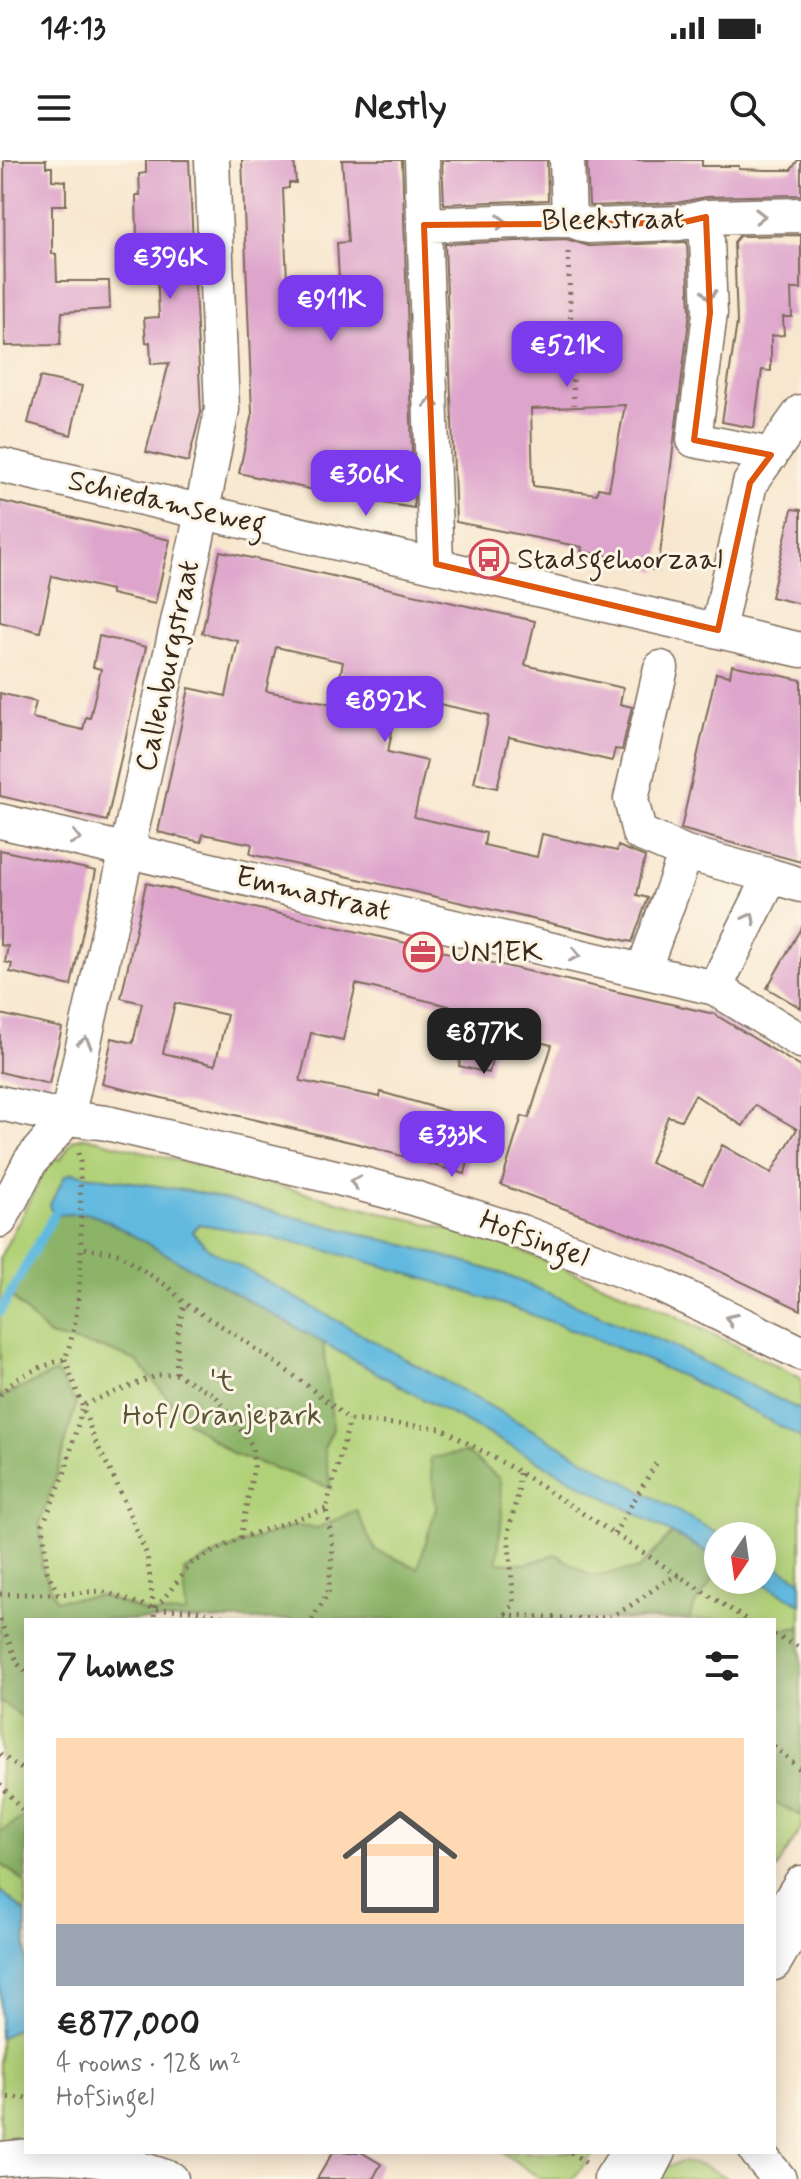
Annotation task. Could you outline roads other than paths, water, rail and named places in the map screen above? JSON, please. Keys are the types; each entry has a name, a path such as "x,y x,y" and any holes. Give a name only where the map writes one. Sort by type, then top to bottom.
{"street":[{"name":"Callenburgstraat","path":"67,1118 222,409 212,160"},
{"path":"422,160 436,564"},
{"path":"567,160 569,219"},
{"name":"Bleekstraat","path":"424,225 569,219 588,226 680,223 706,217 801,215"},
{"path":"706,217 710,313 694,440 771,455"},
{"path":"718,630 750,483 801,412"},
{"name":"Schiedamseweg","path":"0,465 801,650"},
{"path":"661,668 631,799 639,833 686,853 786,880 715,988"},
{"name":"Emmastraat","path":"0,821 715,988 801,1041"},
{"path":"643,971 686,853"},
{"name":"Hofsingel","path":"0,1103 67,1118 107,1123 414,1198 508,1228 660,1285 801,1353"},
{"path":"0,1220 30,1162 67,1118"},
{"path":"776,1923 801,1883"},
{"path":"776,1960 801,1917"},
{"path":"602,2174 626,2154"},
{"path":"645,2179 658,2154"},
{"path":"759,2154 779,2179"},
{"path":"0,2159 88,2156 149,2170 171,2179"}],"water":[{"path":"73,1173 196,1192 409,1246 501,1273 668,1344 801,1410 801,1438 674,1373 588,1336 499,1303 391,1268 296,1243 199,1224 192,1232 209,1249 704,1526 704,1550 423,1399 111,1223 90,1213 54,1215 49,1206 65,1176"},
{"path":"776,1566 801,1580 801,1604 776,1590"},
{"path":"0,1890 24,1911 24,2024 0,2038"}],"waterway":[{"path":"0,1312 54,1215"}],"place":[{"name":"Stadsgehoorzaal","path":"489,559"},
{"name":"UN1EK","path":"423,952"}],"park label":[{"name":"'t Hof/Oranjepark","path":"222,1398"}]}
